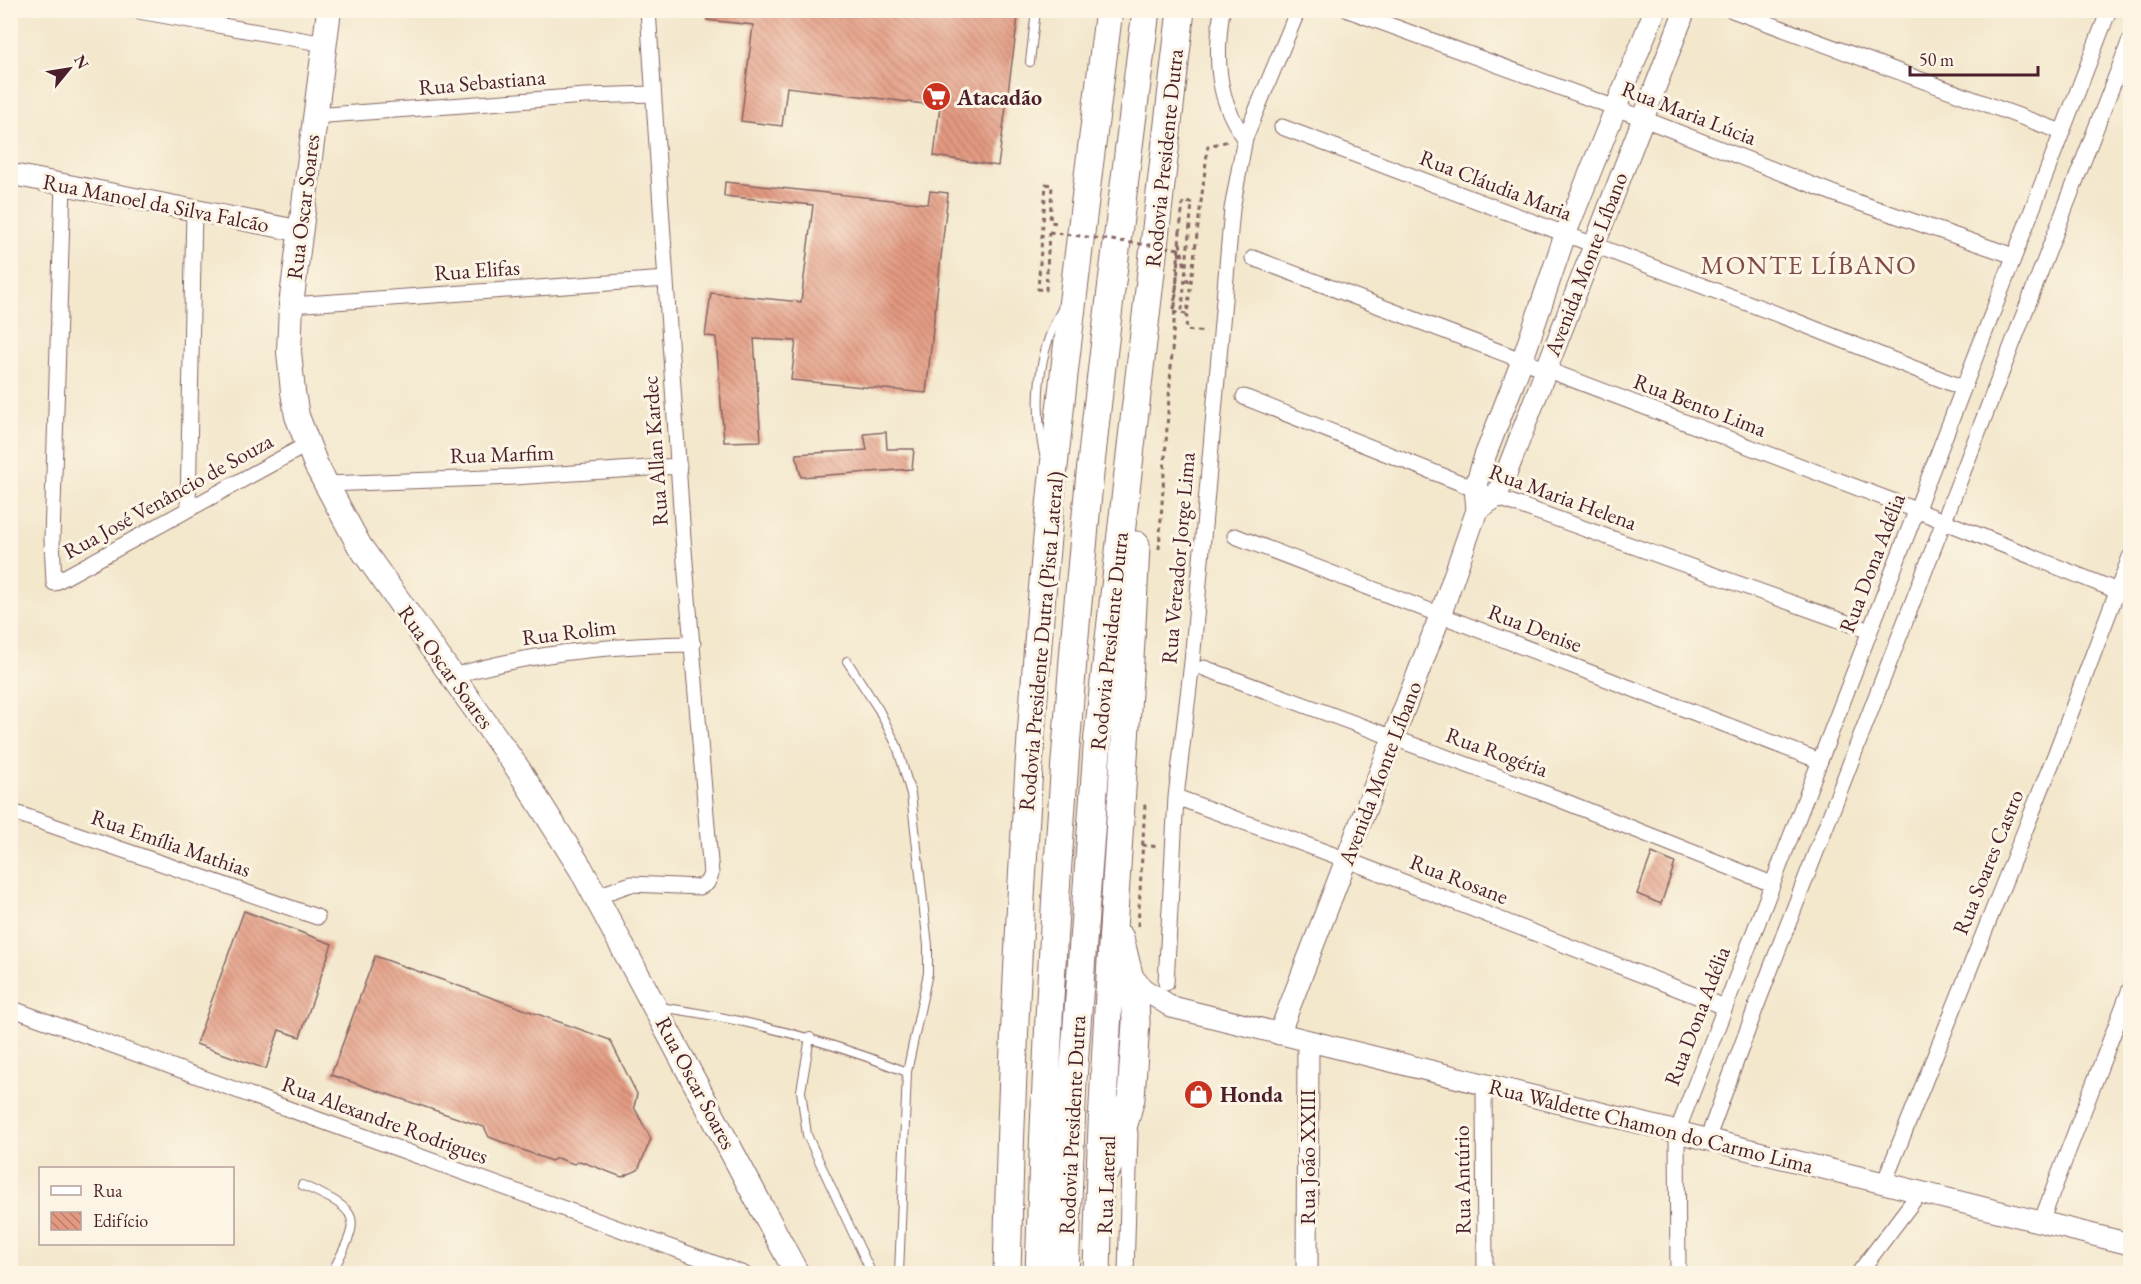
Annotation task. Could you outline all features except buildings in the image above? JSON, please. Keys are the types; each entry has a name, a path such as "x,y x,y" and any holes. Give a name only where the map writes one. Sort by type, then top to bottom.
{"highway":[{"name":"Rodovia Presidente Dutra (Pista Lateral)","path":"1007,1274 1013,1046 1037,655 1073,292 1109,10"},
{"name":"Rodovia Presidente Dutra","path":"1039,1274 1043,1117 1058,875 1087,504 1146,10"},
{"name":"Rodovia Presidente Dutra","path":"1065,1274 1073,1080 1098,735 1181,10"},
{"path":"1097,1274 1099,1186 1114,911 1129,708 1142,349"},
{"path":"1099,1186 1120,1139 1131,1098 1136,1022 1130,974 1121,948 1114,911"}],"main road":[{"name":"Rua Oscar Soares","path":"328,10 291,305 289,352 292,392 306,445 359,545 518,769 597,896 797,1274"}],"street":[{"name":"Rua Allan Kardec","path":"597,896 631,884 703,886 710,880 711,874 679,466 648,10"},
{"path":"1222,10 1218,46 1220,82 1227,109 1245,138"},
{"name":"Rua Vereador Jorge Lima","path":"1166,983 1176,797 1192,662 1219,333 1232,209 1245,138 1298,10"},
{"name":"Rua Maria Lúcia","path":"1348,10 1616,108 1848,199 2014,256"},
{"name":"Avenida Monte Líbano","path":"1279,1034 1440,616 1477,510 1475,488 1565,235 1655,10"},
{"name":"Avenida Monte Líbano","path":"1496,497 1685,10"},
{"path":"1732,10 2062,132"},
{"path":"137,11 325,44"},
{"name":"Rua Dona Adélia","path":"1677,1132 2062,132 2103,12"},
{"path":"1707,1140 1756,1007 1946,521 2130,40"},
{"name":"Rua Sebastiana","path":"314,116 585,96 653,94"},
{"name":"Rua Cláudia Maria","path":"1282,127 1963,388"},
{"name":"Rua Manoel da Silva Falcão","path":"10,174 300,231"},
{"name":"Rua José Venâncio de Souza","path":"63,184 52,539 54,583 306,445"},
{"path":"188,508 194,210"},
{"name":"Rua Bento Lima","path":"1253,258 1545,371 1946,521 2124,594"},
{"name":"Rua Elifas","path":"291,305 666,279"},
{"name":"Rua Maria Helena","path":"1244,397 1496,497 1870,631"},
{"name":"Rua Marfim","path":"326,484 514,477 679,466"},
{"path":"1477,510 1496,497"},
{"name":"Rua Denise","path":"1235,536 1820,761"},
{"name":"Rua Soares Castro","path":"1884,1183 2055,755 2124,594 2130,557"},
{"name":"Rua Rolim","path":"453,676 487,667 553,655 693,644"},
{"name":"Rua Rogéria","path":"1204,668 1546,794 1772,884"},
{"name":"Rua Rosane","path":"1176,797 1347,860 1725,1007"},
{"name":"Rua Emília Mathias","path":"10,812 317,917"},
{"name":"Rua Waldette Chamon do Carmo Lima","path":"1130,974 1143,989 1172,1007 2130,1244"},
{"path":"2041,1221 2130,989"},
{"name":"Rua Waldette Chamon do Carmo Lima","path":"1136,1022 1144,1012 1151,1009 1172,1007"},
{"name":"Rua Alexandre Rodrigues","path":"10,1008 744,1274"},
{"name":"Rua João XXIII","path":"1307,1274 1308,1041"},
{"name":"Rua Antúrio","path":"1484,1086 1485,1274"},
{"name":"Rua Lateral","path":"1126,1274 1131,1098"},
{"path":"1677,1132 1678,1274"},
{"path":"1858,1274 1920,1192"}],"lane":[{"path":"1030,62 1036,10"},
{"path":"847,661 879,710 897,746 911,794 928,964 924,998 907,1072 899,1274"},
{"path":"656,1007 724,1016 810,1037 907,1072"},
{"path":"810,1037 801,1091 807,1135 872,1274"},
{"path":"302,1185 335,1200 348,1210 353,1218 354,1226 349,1240 331,1274"}],"path":[{"path":"1219,333 1186,330 1208,146 1245,138"},
{"path":"1059,223 1050,222 1052,185 1046,184 1038,290 1046,290 1049,232 1180,249 1174,308 1182,309 1192,203 1183,202 1180,231 1180,238 1173,312 1187,314"},
{"path":"1180,238 1190,291"}],"place":[{"name":"Atacadão","path":"936,97"},
{"name":"Honda","path":"1199,1094"}],"district":[{"name":"MONTE LÍBANO","path":"1809,265"}]}
